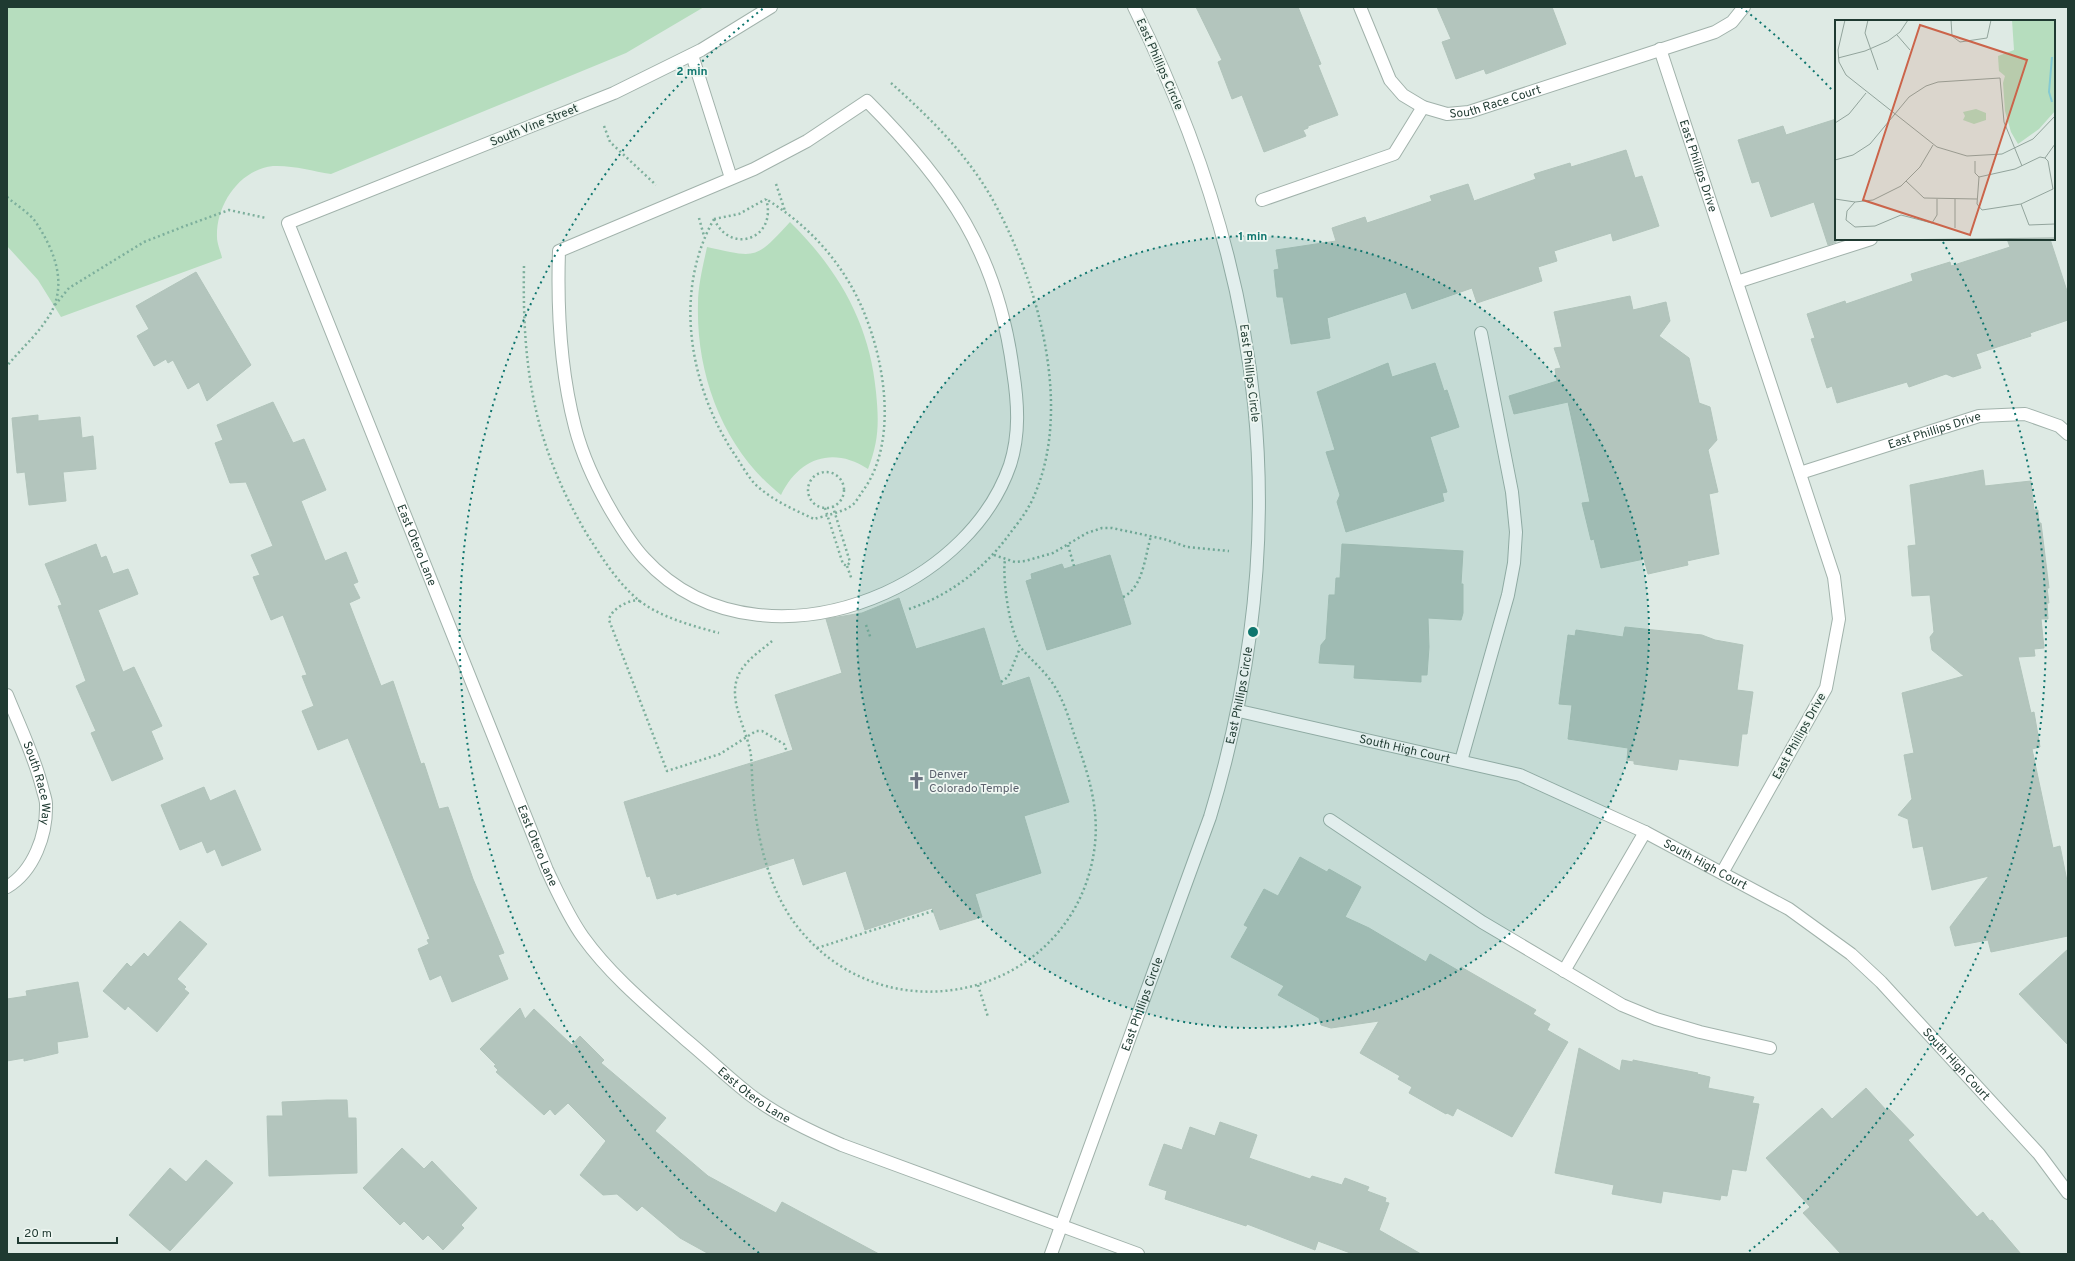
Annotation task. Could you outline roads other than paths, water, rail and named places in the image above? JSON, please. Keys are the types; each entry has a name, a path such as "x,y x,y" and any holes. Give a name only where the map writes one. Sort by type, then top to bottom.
{"street":[{"name":"South Vine Street","path":"288,223 614,93 692,55 771,7"},
{"name":"East Phillips Circle","path":"1051,1254 1210,816 1226,764 1249,651 1256,590 1260,530 1256,414 1249,356 1239,299 1226,245 1205,176 1157,54 1134,7"},
{"name":"South Race Court","path":"1360,7 1390,80 1403,95 1423,107 1447,114 1468,112 1715,32 1732,22 1744,7"},
{"name":"East Phillips Drive","path":"1660,49 1834,577 1839,618 1826,688 1722,873"},
{"path":"692,55 731,178"},
{"path":"867,101 922,159 963,218 991,275 1002,310 1010,346 1018,409 1015,442 1001,486 982,518 951,551 925,571 897,588 867,601 835,610 799,616 764,617 719,607 698,598 679,586 643,558 620,526 600,493 576,430 566,388 560,345 558,298 559,251 731,178 768,162 806,141 867,101"},
{"path":"1262,200 1394,154 1423,107"},
{"name":"East Otero Lane","path":"288,223 548,870 563,904 586,941 603,963 627,987 749,1094 778,1114 809,1131 842,1145 1138,1254"},
{"path":"1737,282 1867,240"},
{"path":"1461,761 1508,595 1514,563 1516,532 1512,492 1482,333"},
{"name":"East Phillips Drive","path":"1800,473 1979,416 2025,414 2059,426 2068,434"},
{"name":"South Race Way","path":"7,695 39,774 46,803 43,833 37,851 28,866 7,887"},
{"name":"South High Court","path":"1238,711 1520,774 1645,832 1789,909 1851,954 1881,982 2039,1154 2068,1193"},
{"path":"1330,820 1482,922 1622,1005 1656,1020 1770,1048"},
{"path":"1564,971 1645,832"}],"place":[{"name":"Denver Colorado Temple","path":"916,781"}]}
